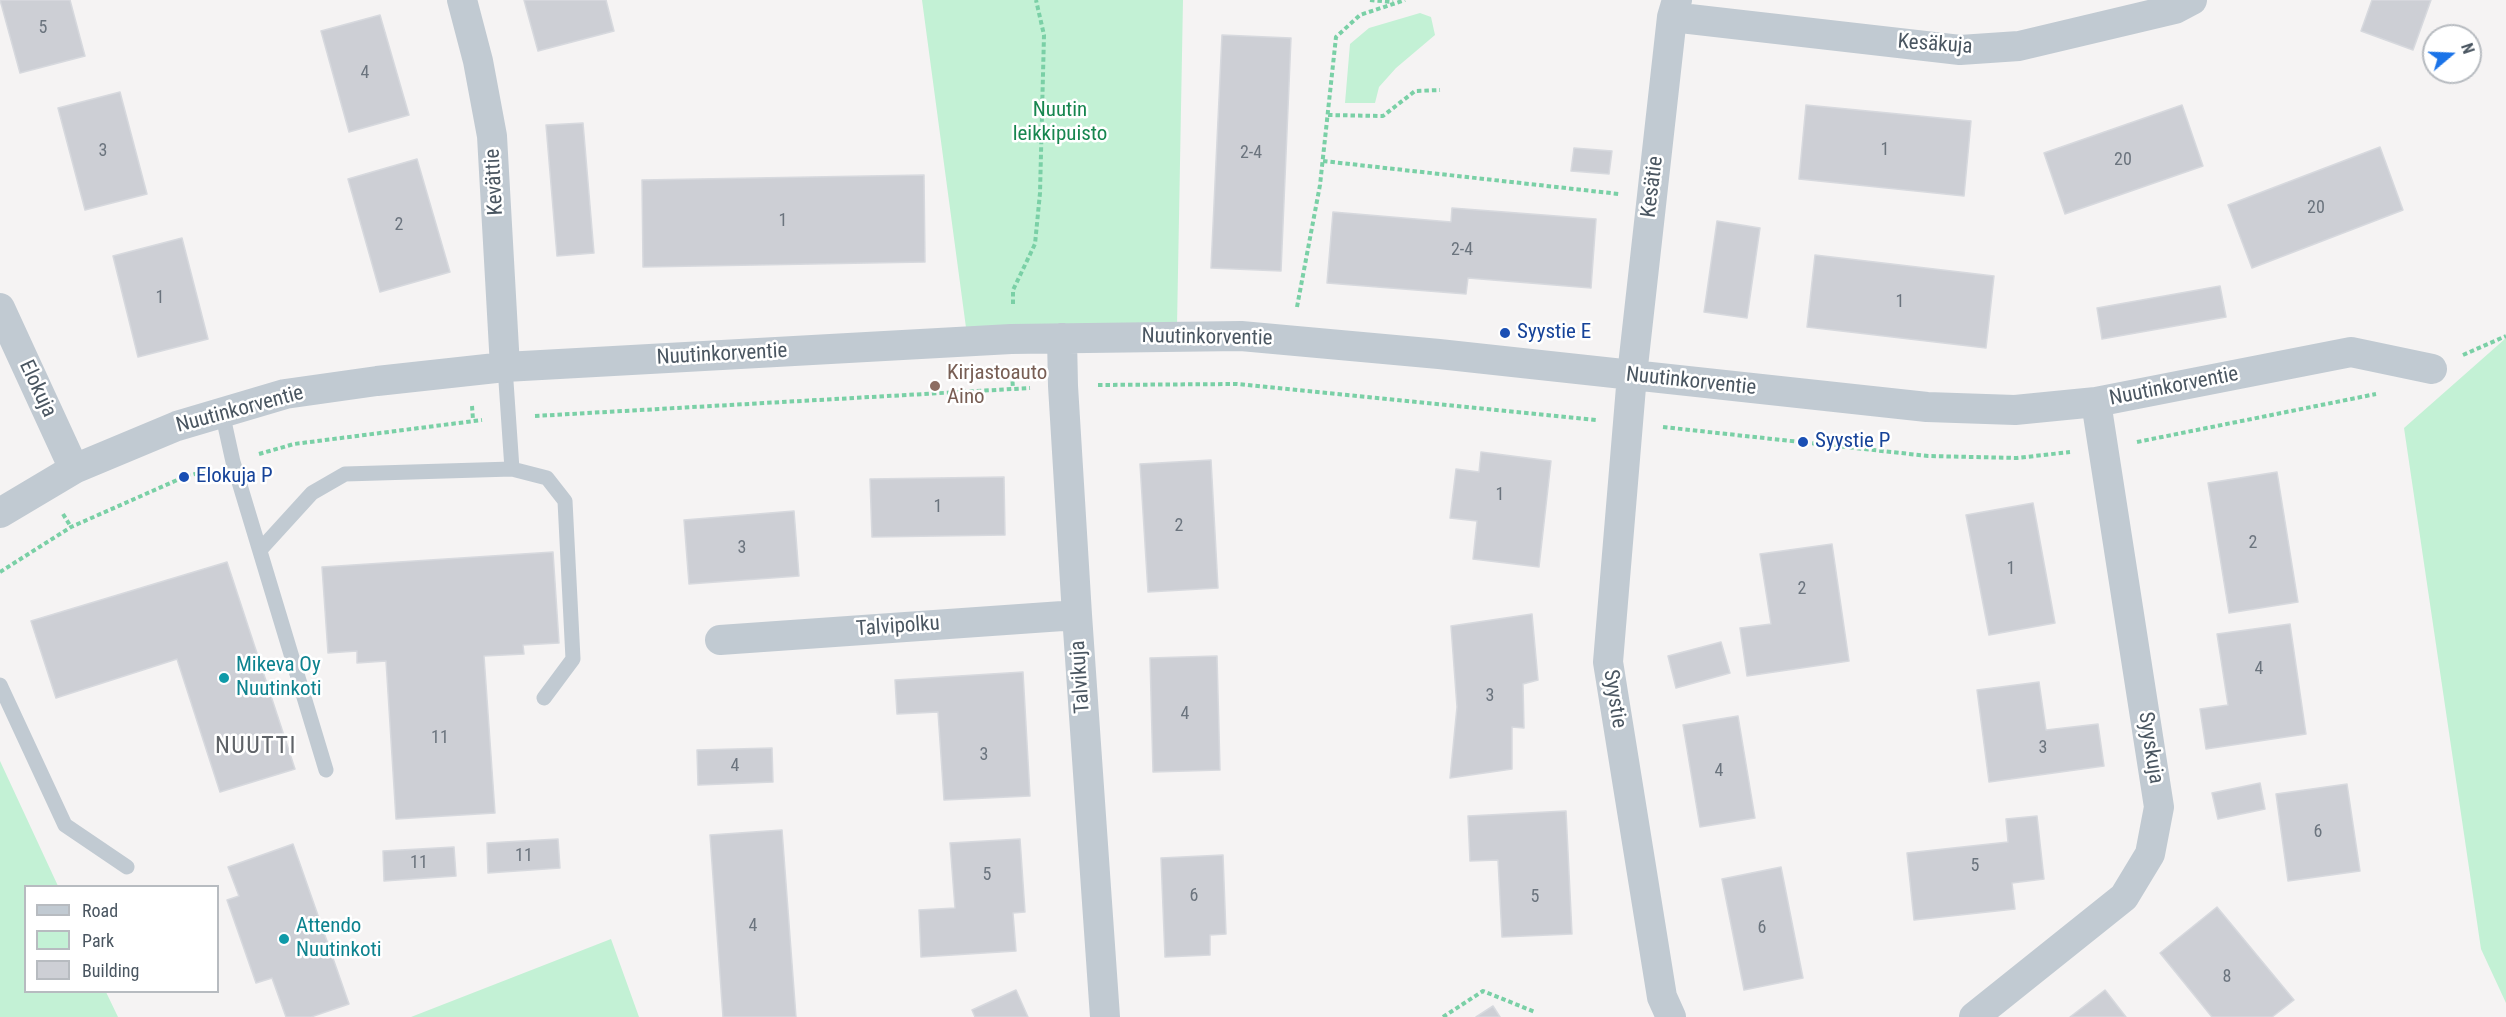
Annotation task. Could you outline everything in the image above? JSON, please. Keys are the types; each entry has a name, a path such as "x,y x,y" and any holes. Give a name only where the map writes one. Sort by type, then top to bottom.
{"street":[{"name":"Kevättie","path":"462,0 478,61 492,136 505,367"},
{"name":"Kesäkuja","path":"1675,8 1960,50 2019,46 2175,9 2192,0"},
{"name":"Kesätie","path":"1632,375 1675,8"},
{"name":"Elokuja","path":"0,308 74,469"},
{"name":"Nuutinkorventie","path":"0,513 74,469 177,426 222,412 285,394 505,367 1011,339 1241,336 1439,354 1927,407 2015,410 2096,402 2350,352 2432,369"},
{"name":"Talvikuja","path":"1062,338 1077,615 1105,1017"},
{"name":"Syystie","path":"1632,375 1608,662 1662,997 1671,1017"},
{"name":"Syyskuja","path":"1974,1017 2124,897 2150,854 2159,807 2096,402"},
{"name":"Talvipolku","path":"720,640 1077,615"}],"lane":[{"path":"505,367 512,469"},
{"path":"222,412 233,462 326,770"},
{"path":"260,550 312,492 345,474 512,469 547,478 565,501 573,658 544,698"},
{"path":"0,684 65,825 127,867"}],"path":[{"path":"1011,339 1013,290 1035,244 1040,193 1044,35 1036,0"},
{"path":"1370,0 1396,3"},
{"path":"1290,340 1323,161 1336,37 1360,15 1405,0"},
{"path":"1328,115 1383,116 1415,91 1440,90"},
{"path":"1323,161 1652,197"},
{"path":"2432,369 2506,336"},
{"path":"0,572 70,527 184,477 233,462 294,444 509,418 1063,386 1237,384 1928,456 2017,458 2103,449 2373,395 2383,391"},
{"path":"1443,1017 1483,991 1535,1012"}],"green space":[{"name":"Nuutin leikkipuisto","path":"922,0 1183,0 1177,326 967,335"},
{"path":"1420,13 1431,17 1435,35 1396,68 1379,87 1375,103 1345,103 1350,44 1369,28"},
{"path":"2506,338 2506,1003 2481,949 2404,428"},
{"path":"0,761 58,885 24,885 24,993 106,993 118,1017 0,1017"},
{"path":"611,939 639,1017 411,1017"}],"building":[{"path":"0,0 70,0 85,56 20,73"},
{"path":"524,0 606,0 614,31 538,51"},
{"path":"2372,0 2431,0 2413,50 2361,31"},
{"path":"380,15 409,115 349,132 321,31"},
{"path":"1222,35 1291,38 1281,271 1211,268"},
{"path":"120,92 147,194 85,210 58,108"},
{"path":"1806,105 1971,121 1964,196 1799,179"},
{"path":"2182,105 2203,166 2065,214 2044,153"},
{"path":"583,123 594,253 557,256 546,125"},
{"path":"2380,147 2403,210 2252,268 2228,205"},
{"path":"1574,148 1612,151 1609,174 1571,171"},
{"path":"417,159 450,272 380,292 348,179"},
{"path":"924,175 925,262 643,267 642,180"},
{"path":"1452,208 1596,219 1591,288 1468,278 1466,294 1327,283 1333,212 1451,222"},
{"path":"1717,221 1760,228 1747,318 1704,312"},
{"path":"182,238 208,339 138,357 113,256"},
{"path":"1815,255 1994,276 1986,348 1807,327"},
{"path":"2220,286 2226,317 2102,339 2097,308"},
{"path":"1481,452 1551,461 1539,567 1473,559 1477,521 1450,518 1456,469 1479,472"},
{"path":"1211,460 1218,588 1148,592 1140,464"},
{"path":"2277,472 2298,602 2229,613 2208,483"},
{"path":"1004,477 1005,535 872,537 870,479"},
{"path":"2033,503 2055,623 1989,635 1966,515"},
{"path":"794,511 799,576 689,584 684,520"},
{"path":"1832,544 1849,661 1747,676 1740,628 1771,624 1760,554"},
{"path":"553,552 559,643 523,645 524,654 484,656 495,813 396,819 386,661 357,663 357,651 328,653 322,567"},
{"name":"Mikeva Oy Nuutinkoti","path":"227,562 295,769 220,792 177,659 56,698 31,621"},
{"path":"1532,614 1538,680 1523,684 1524,728 1512,727 1512,769 1450,778 1457,707 1451,626"},
{"path":"2290,624 2306,734 2206,749 2200,709 2228,705 2217,634"},
{"path":"1721,642 1730,673 1676,688 1668,656"},
{"path":"1217,656 1220,770 1153,772 1150,658"},
{"path":"1023,672 1030,796 944,800 938,712 897,714 895,680"},
{"path":"2039,682 2046,730 2098,724 2104,766 1989,782 1977,690"},
{"path":"1738,716 1755,818 1700,827 1683,725"},
{"path":"772,748 773,782 698,785 697,750"},
{"path":"2260,783 2265,809 2218,819 2212,793"},
{"path":"2347,784 2360,871 2288,881 2276,794"},
{"path":"1566,811 1572,934 1502,937 1498,860 1470,861 1468,816"},
{"path":"2037,816 2044,879 2012,883 2015,909 1914,920 1907,853 2008,842 2006,819"},
{"path":"782,830 796,1017 723,1017 710,835"},
{"path":"558,839 560,868 488,873 487,843"},
{"path":"1020,839 1025,912 1013,913 1016,951 921,957 919,910 955,908 950,843"},
{"name":"Attendo Nuutinkoti","path":"293,844 349,1004 311,1017 286,1017 272,978 256,983 227,900 239,896 228,867"},
{"path":"454,847 456,876 384,881 383,851"},
{"path":"1223,855 1226,934 1210,935 1210,955 1165,957 1161,858"},
{"path":"1781,867 1803,978 1744,990 1722,879"},
{"path":"2217,907 2294,1000 2272,1017 2212,1017 2160,953"},
{"path":"1016,990 1028,1017 975,1017 972,1010"},
{"path":"2105,990 2126,1017 2070,1017"},
{"path":"1493,1006 1500,1017 1476,1017"}],"place":[{"name":"Syystie E","path":"1505,333"},
{"name":"Kirjastoauto Aino","path":"935,386"},
{"name":"Syystie P","path":"1803,442"},
{"name":"Elokuja P","path":"184,477"},
{"name":"Mikeva Oy Nuutinkoti","path":"224,678"},
{"name":"Attendo Nuutinkoti","path":"284,939"}],"district":[{"name":"NUUTTI","path":"256,747"}]}
